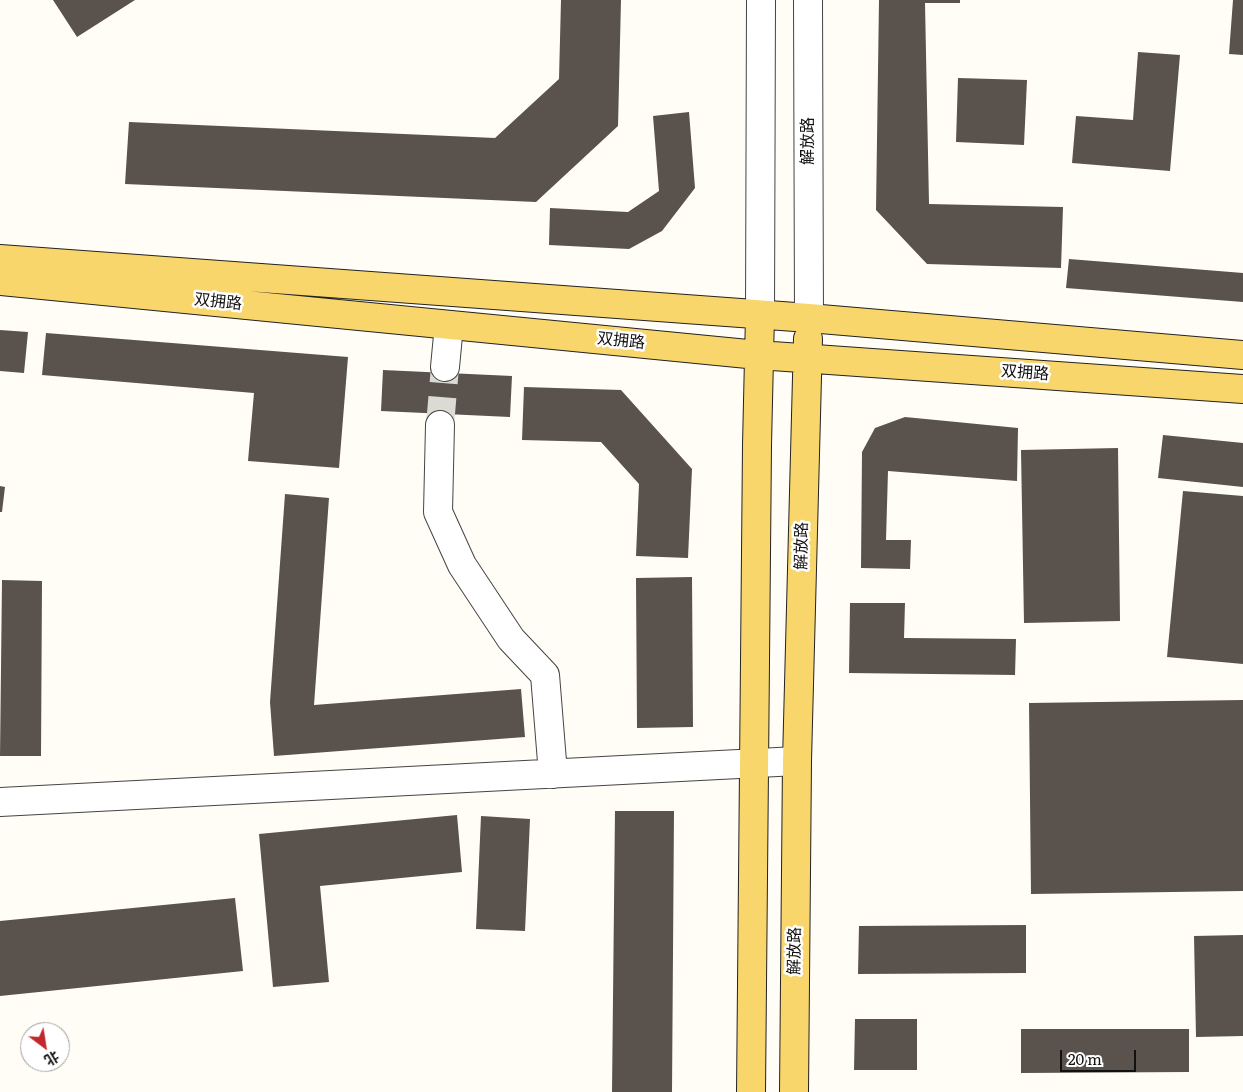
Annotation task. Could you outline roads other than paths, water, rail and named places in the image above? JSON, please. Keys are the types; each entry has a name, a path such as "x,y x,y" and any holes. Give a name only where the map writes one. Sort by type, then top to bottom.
{"main road":[{"name":"双拥路","path":"0,259 809,318 1243,355"},
{"name":"双拥路","path":"0,281 758,355 1243,389"},
{"path":"751,1092 758,355 760,315"},
{"name":"解放路","path":"794,1092 797,761 809,318"}],"street":[{"path":"760,315 761,0"},
{"name":"解放路","path":"808,0 809,318"},
{"path":"445,367 449,325"},
{"path":"440,426 438,512 462,565 511,639 545,675 553,774"},
{"path":"0,802 797,761"}],"tunnel":[{"path":"440,425 445,367"}]}
